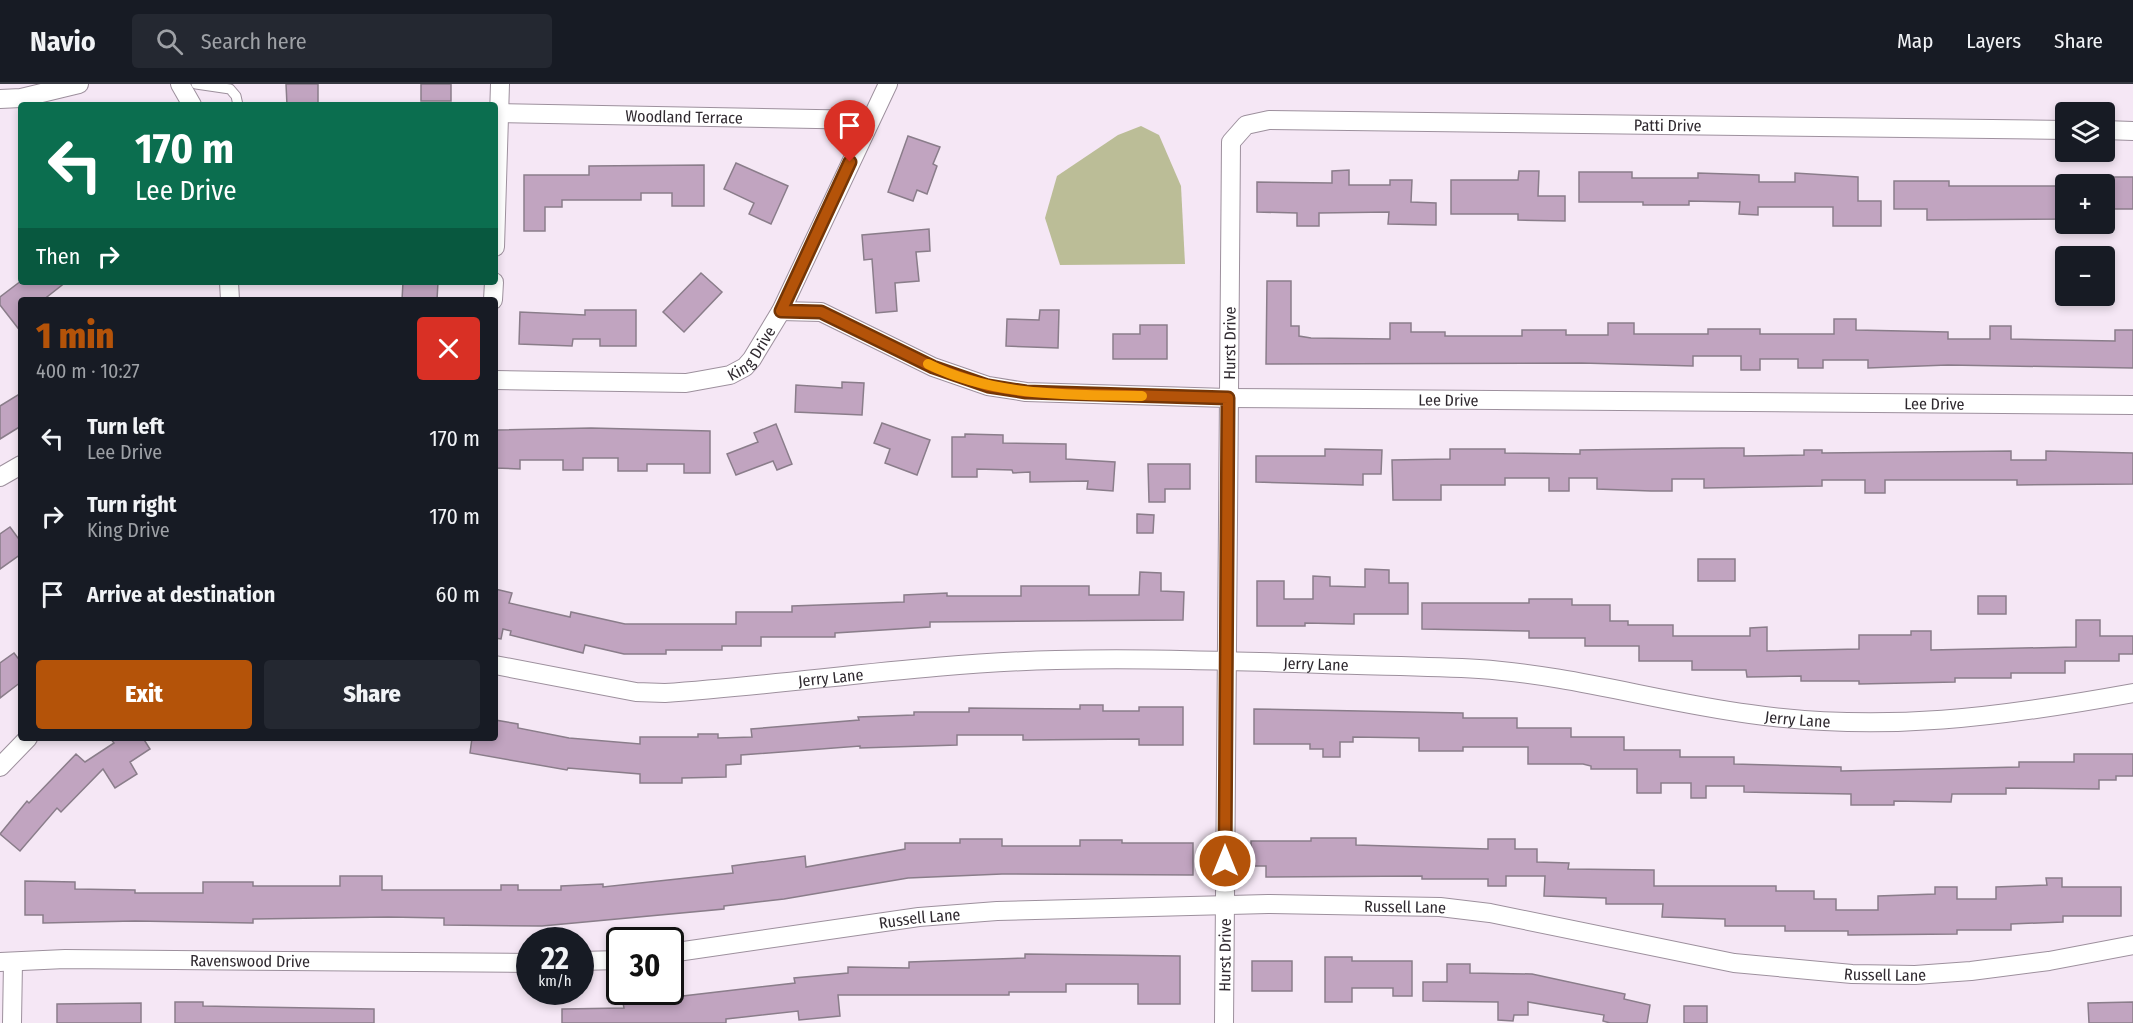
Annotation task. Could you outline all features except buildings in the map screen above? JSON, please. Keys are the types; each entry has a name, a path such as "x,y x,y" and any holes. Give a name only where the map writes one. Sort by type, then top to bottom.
{"street":[{"path":"0,99 21,98 79,84"},
{"path":"180,84 190,102"},
{"path":"498,167 500,84"},
{"name":"King Drive","path":"498,380 686,383 730,375 745,367 753,359 781,311 888,84"},
{"name":"Woodland Terrace","path":"500,113 870,120"},
{"name":"Patti Drive","path":"1269,120 2055,130"},
{"name":"Hurst Drive","path":"1224,1023 1231,142 1246,125 1269,120"},
{"path":"2115,130 2133,131"},
{"name":"Lee Drive","path":"781,311 821,312 933,367 988,386 1026,392 1100,396 1228,398 2133,405"},
{"path":"0,477 18,467"},
{"name":"Jerry Lane","path":"498,666 636,692 665,693 942,667 1056,660 1227,661 1500,671 1543,676 1752,715 1857,724 1914,723 2019,714 2133,693"},
{"path":"0,767 25,741"},
{"name":"Russell Lane","path":"684,951 919,917 997,911 1225,905 1440,907 1490,913 1734,963 1852,974 1915,975 1971,971 2049,961 2133,945"},
{"name":"Ravenswood Drive","path":"6,962 77,959 516,963"},
{"path":"6,962 12,1023"}],"lane":[{"path":"196,84 230,89 237,102"}],"shaded area":[{"path":"1141,126 1159,135 1181,186 1185,264 1060,265 1045,218 1057,176 1118,135"}],"slow traffic":[{"path":"928,364 988,386 1026,392 1142,396"}],"route":[{"path":"850,162 781,311 805,309 821,312 933,367 988,386 1026,392 1228,398 1225,861"}]}
